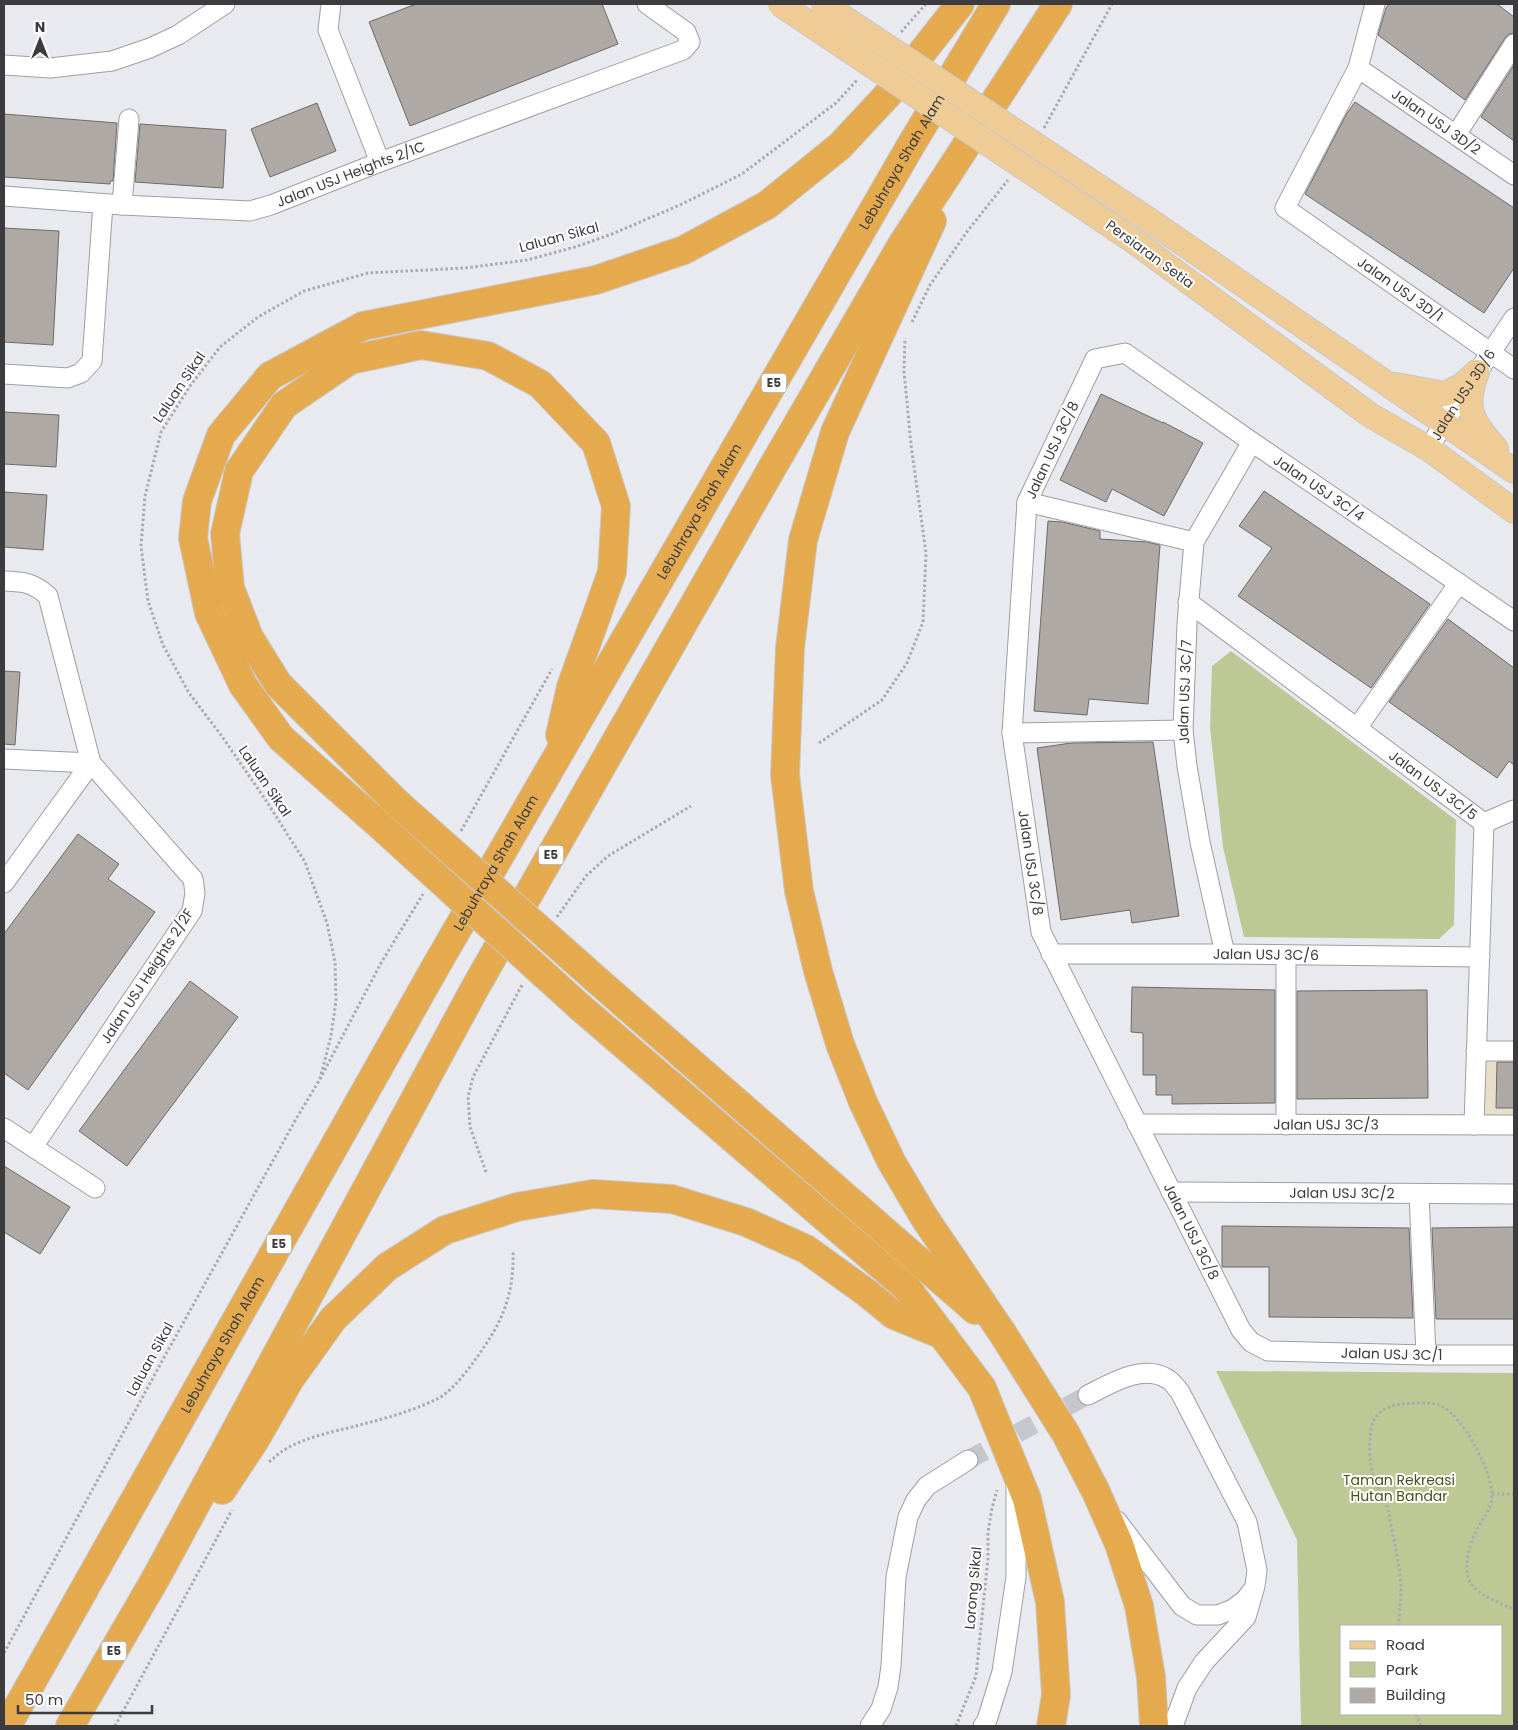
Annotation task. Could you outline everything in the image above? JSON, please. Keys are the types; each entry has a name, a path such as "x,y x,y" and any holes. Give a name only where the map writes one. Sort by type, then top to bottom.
{"highway":[{"path":"960,4 894,88 840,146 767,205 684,250 596,280 363,326 270,376 221,435 197,501 193,538 209,613 243,685 281,738 580,1007 907,1288 982,1388 1006,1479 1027,1499 1050,1602 1056,1695 1052,1726"},
{"name":"Lebuhraya Shah Alam","path":"7,1726 436,966 906,154 996,4"},
{"name":"E5","path":"70,1726 157,1576 480,980 881,280 965,146 1058,4"},
{"path":"965,146 916,259 834,432 803,540 790,648 785,775 799,891 818,972 843,1052 863,1102 891,1161 924,1217 1003,1334 1066,1434 1096,1492 1119,1544 1139,1606 1151,1677 1154,1726"},
{"path":"554,764 571,687 612,572 616,506 596,443 540,384 488,356 421,345 350,360 284,405 239,471 225,534 230,588 249,637 278,684 396,802 599,982 1003,1334"},
{"path":"157,1576 207,1514 255,1440 290,1380 332,1319 387,1267 445,1230 517,1207 593,1194 672,1200 736,1219 806,1249 894,1315 943,1335"}],"main road":[{"name":"Persiaran Setia","path":"780,4 1136,242 1370,415 1429,449 1514,511"},
{"name":"Persiaran Setia","path":"824,4 1149,220 1514,470"},
{"path":"1387,383 1445,394 1461,386 1477,372"},
{"path":"1477,372 1470,400 1471,415 1476,424 1514,470"}],"street":[{"path":"331,4 328,30 380,162"},
{"name":"Jalan USJ Heights 2/1C","path":"4,196 103,204 250,211 271,205 380,162 683,50 690,42 686,32 647,4"},
{"path":"1358,68 1375,4"},
{"path":"4,65 50,68 112,61 150,48 171,38 218,7"},
{"path":"1456,135 1514,44"},
{"name":"Jalan USJ 3D/2","path":"1358,68 1514,175"},
{"name":"Jalan USJ 3D/1","path":"1358,68 1285,208 1514,369"},
{"path":"122,205 129,119"},
{"path":"4,374 68,378 81,373 92,361 103,204"},
{"name":"Jalan USJ 3D/6","path":"1429,449 1444,422 1514,318"},
{"name":"Jalan USJ 3C/4","path":"1124,353 1514,621"},
{"name":"Jalan USJ 3C/8","path":"1124,353 1095,359 1027,502 1012,733 1041,932 1241,1330 1251,1342 1268,1352"},
{"name":"Jalan USJ 3C/7","path":"1225,954 1200,842 1187,766 1184,730 1188,602 1194,542 1252,442"},
{"path":"1027,502 1194,542"},
{"path":"4,580 36,586 48,596 92,764"},
{"path":"1357,728 1459,583"},
{"name":"Jalan USJ 3C/5","path":"1188,602 1484,823 1474,1125"},
{"path":"1012,733 1184,730"},
{"path":"4,759 92,764"},
{"path":"4,883 92,764"},
{"name":"Jalan USJ Heights 2/2F","path":"33,1147 192,911 195,893 193,879 92,764"},
{"path":"1484,823 1514,810"},
{"name":"Jalan USJ 3C/6","path":"1051,954 1480,957"},
{"path":"1286,956 1286,1125"},
{"path":"1476,1051 1514,1051"},
{"name":"Jalan USJ 3C/3","path":"1137,1124 1514,1125"},
{"path":"4,1128 95,1188"},
{"name":"Jalan USJ 3C/2","path":"1171,1192 1514,1194"},
{"path":"1419,1194 1426,1355"},
{"name":"Jalan USJ 3C/1","path":"1268,1352 1514,1355"},
{"path":"1088,1395 1122,1377 1138,1374 1155,1374 1167,1378 1180,1392 1247,1522 1257,1570 1255,1586 1246,1617 1204,1662 1187,1688 1173,1726"},
{"path":"870,1726 881,1710 888,1687 896,1577 908,1517 916,1500 927,1486 968,1460"},
{"path":"983,1726 987,1720 1002,1672 1016,1577 1006,1479"},
{"path":"1096,1492 1182,1606 1197,1615 1218,1615 1233,1609 1245,1600 1255,1586"}],"path":[{"path":"901,32 926,4"},
{"path":"1043,129 1112,4"},
{"name":"Laluan Sikal","path":"320,1079 331,1036 336,1001 335,962 327,923 305,862 260,791 189,693 162,645 148,600 141,546 145,496 161,432 190,386 220,347 258,317 304,291 368,273 465,268 527,260 575,247 612,234 680,205 742,174 836,104 862,75"},
{"path":"909,329 930,285 966,233 1009,178"},
{"path":"819,743 882,700 907,663 922,622 926,553 911,445 904,371 905,338 900,345"},
{"path":"460,832 555,663"},
{"name":"Laluan Sikal","path":"4,1653 170,1346 320,1079 381,964 425,890"},
{"path":"267,1464 284,1450 324,1433 367,1423 408,1410 440,1397 468,1371 493,1333 510,1296 514,1273 513,1250"},
{"path":"1399,1625 1401,1591 1396,1555 1388,1511 1373,1474 1369,1446 1372,1426 1379,1412 1391,1405 1420,1402 1443,1406 1457,1420 1477,1449 1486,1468 1492,1494 1489,1512 1477,1529 1470,1549 1467,1567 1470,1582 1479,1593 1514,1610"},
{"name":"Lorong Sikal","path":"956,1726 976,1676 988,1558 988,1532 992,1508 1006,1479"},
{"path":"1492,1494 1514,1494"},
{"path":"115,1726 236,1504"}],"shaded area":[{"path":"1482,1055 1514,1055 1514,1118 1480,1118"}],"green space":[{"path":"1231,651 1456,820 1454,925 1439,939 1244,937 1223,847 1210,728 1212,666"},
{"name":"Taman Rekreasi Hutan Bandar","path":"1216,1371 1514,1373 1514,1726 1301,1726 1297,1540"}],"building":[{"path":"416,4 602,4 618,44 410,126 369,22"},
{"path":"1389,4 1497,4 1514,17 1514,33 1509,34 1505,38 1465,100 1378,35"},
{"path":"1514,65 1514,141 1481,117"},
{"path":"1355,102 1514,208 1514,268 1484,313 1305,194 1347,113"},
{"path":"317,103 336,151 270,177 251,129"},
{"path":"4,114 117,123 113,181 110,181 110,184 4,177"},
{"path":"140,124 226,130 223,188 135,182"},
{"path":"4,228 59,231 53,345 4,342"},
{"path":"1101,394 1163,422 1203,443 1164,516 1112,489 1106,502 1060,480"},
{"path":"4,412 59,415 56,467 4,464"},
{"path":"1264,491 1430,604 1371,688 1238,596 1272,548 1239,526"},
{"path":"4,492 47,495 43,550 4,547"},
{"path":"1048,521 1062,522 1100,531 1100,539 1147,542 1160,545 1148,704 1089,699 1087,715 1034,711"},
{"path":"1448,619 1514,668 1514,765 1509,761 1497,778 1389,702"},
{"path":"4,671 20,672 15,745 4,744"},
{"path":"1153,742 1179,916 1132,923 1130,910 1061,920 1037,748 1071,743"},
{"path":"78,834 119,864 108,879 155,912 28,1090 4,1073 4,934"},
{"path":"190,981 238,1017 127,1166 79,1131"},
{"path":"1132,987 1275,990 1275,1103 1172,1104 1172,1095 1156,1095 1156,1075 1143,1075 1143,1033 1131,1032"},
{"path":"1427,990 1428,1098 1297,1099 1297,991"},
{"path":"1497,1062 1514,1062 1514,1108 1496,1108"},
{"path":"4,1166 70,1207 40,1254 4,1232"},
{"path":"1222,1226 1409,1228 1413,1318 1269,1317 1269,1267 1222,1267"},
{"path":"1514,1227 1514,1319 1436,1319 1432,1228"}],"tunnel":[{"path":"968,1460 1088,1395"}]}
